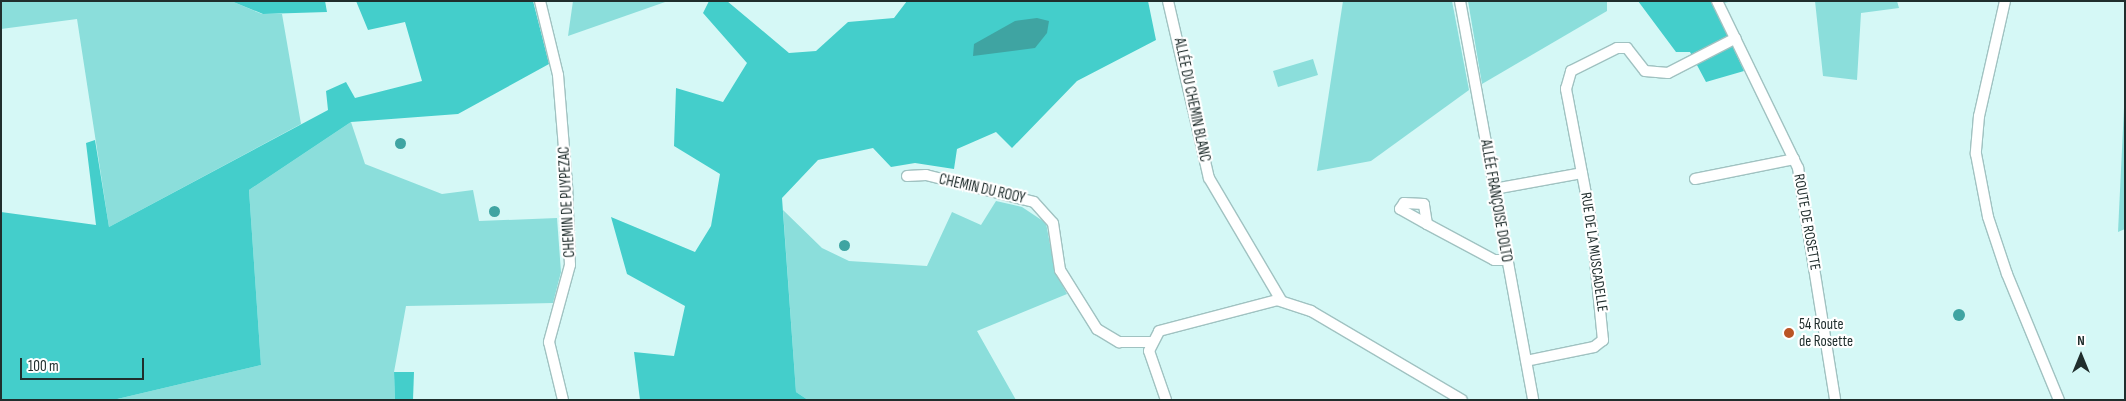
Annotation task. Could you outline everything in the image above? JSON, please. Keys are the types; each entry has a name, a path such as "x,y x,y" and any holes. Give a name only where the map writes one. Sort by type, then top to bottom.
{"street":[{"name":"CHEMIN DE PUYPEZAC","path":"540,1 558,75 567,184 570,265 549,342 563,400"},
{"name":"ALLÉE DU CHEMIN BLANC","path":"1168,1 1209,178 1281,300"},
{"name":"ALLÉE FRANÇOISE DOLTO","path":"1460,1 1533,400"},
{"name":"ROUTE DE ROSETTE","path":"1717,1 1794,159 1835,400"},
{"path":"2005,1 1979,116 1976,154 1988,217 2007,274 2059,400"},
{"path":"1582,172 1566,89 1571,71 1617,48 1627,48 1645,71 1668,73 1736,38"},
{"path":"1695,179 1794,159"},
{"name":"RUE DE LA MUSCADELLE","path":"1494,189 1582,172 1605,335 1594,347 1526,361"},
{"name":"CHEMIN DU ROOY","path":"907,176 926,175 1034,202 1053,223 1060,270 1097,329 1119,342 1150,342"},
{"path":"1426,224 1494,260 1507,260"},
{"path":"1166,400 1150,358 1150,342 1159,331 1180,322 1281,300 1311,312 1462,400"}],"shaded area":[{"path":"1,1 231,1 262,14 282,14 301,124 109,227 77,19 1,29"},
{"path":"231,1 325,1 327,12 263,14"},
{"path":"356,1 533,1 549,64 458,114 351,122 249,190 261,365 113,400 1,400 1,212 96,225 86,143 95,140 109,227 328,110 326,91 346,82 355,98 422,81 405,22 368,30"},
{"path":"573,1 668,1 568,36"},
{"path":"709,1 727,1 789,53 816,51 848,22 894,18 907,1 1148,1 1156,40 1077,81 1012,148 996,132 957,149 954,169 915,163 891,167 873,148 818,160 782,198 796,392 808,400 640,400 634,352 674,356 685,306 627,274 611,217 695,252 711,226 720,174 674,146 676,88 723,102 747,63 703,13"},
{"path":"1343,1 1452,1 1469,90 1371,161 1317,171"},
{"path":"1468,1 1607,1 1607,11 1482,84"},
{"path":"1638,1 1736,1 1713,4 1744,71 1706,82 1690,52 1676,52"},
{"path":"1815,1 1897,1 1899,8 1861,13 1857,80 1823,76"},
{"path":"1037,18 1049,21 1047,33 1035,48 973,56 974,44 1015,21"},
{"path":"1313,59 1318,75 1278,87 1273,71"},
{"path":"2125,87 2125,229 2118,232"},
{"path":"351,122 365,164 442,194 473,190 479,221 557,218 561,272 553,303 406,306 394,372 395,400 113,400 261,365 249,190"},
{"path":"400,137 406,143 400,149 394,143"},
{"path":"996,201 1022,207 1046,223 1055,271 1067,294 977,331 1016,400 808,400 796,392 783,210 822,248 849,261 927,266 952,212 981,225"},
{"path":"494,205 500,211 494,217 488,211"},
{"path":"844,239 850,245 844,251 838,245"},
{"path":"1959,309 1965,315 1959,321 1953,315"},
{"path":"394,372 414,372 413,400 395,400"}],"place":[{"name":"54 Route de Rosette","path":"1789,333"}]}
